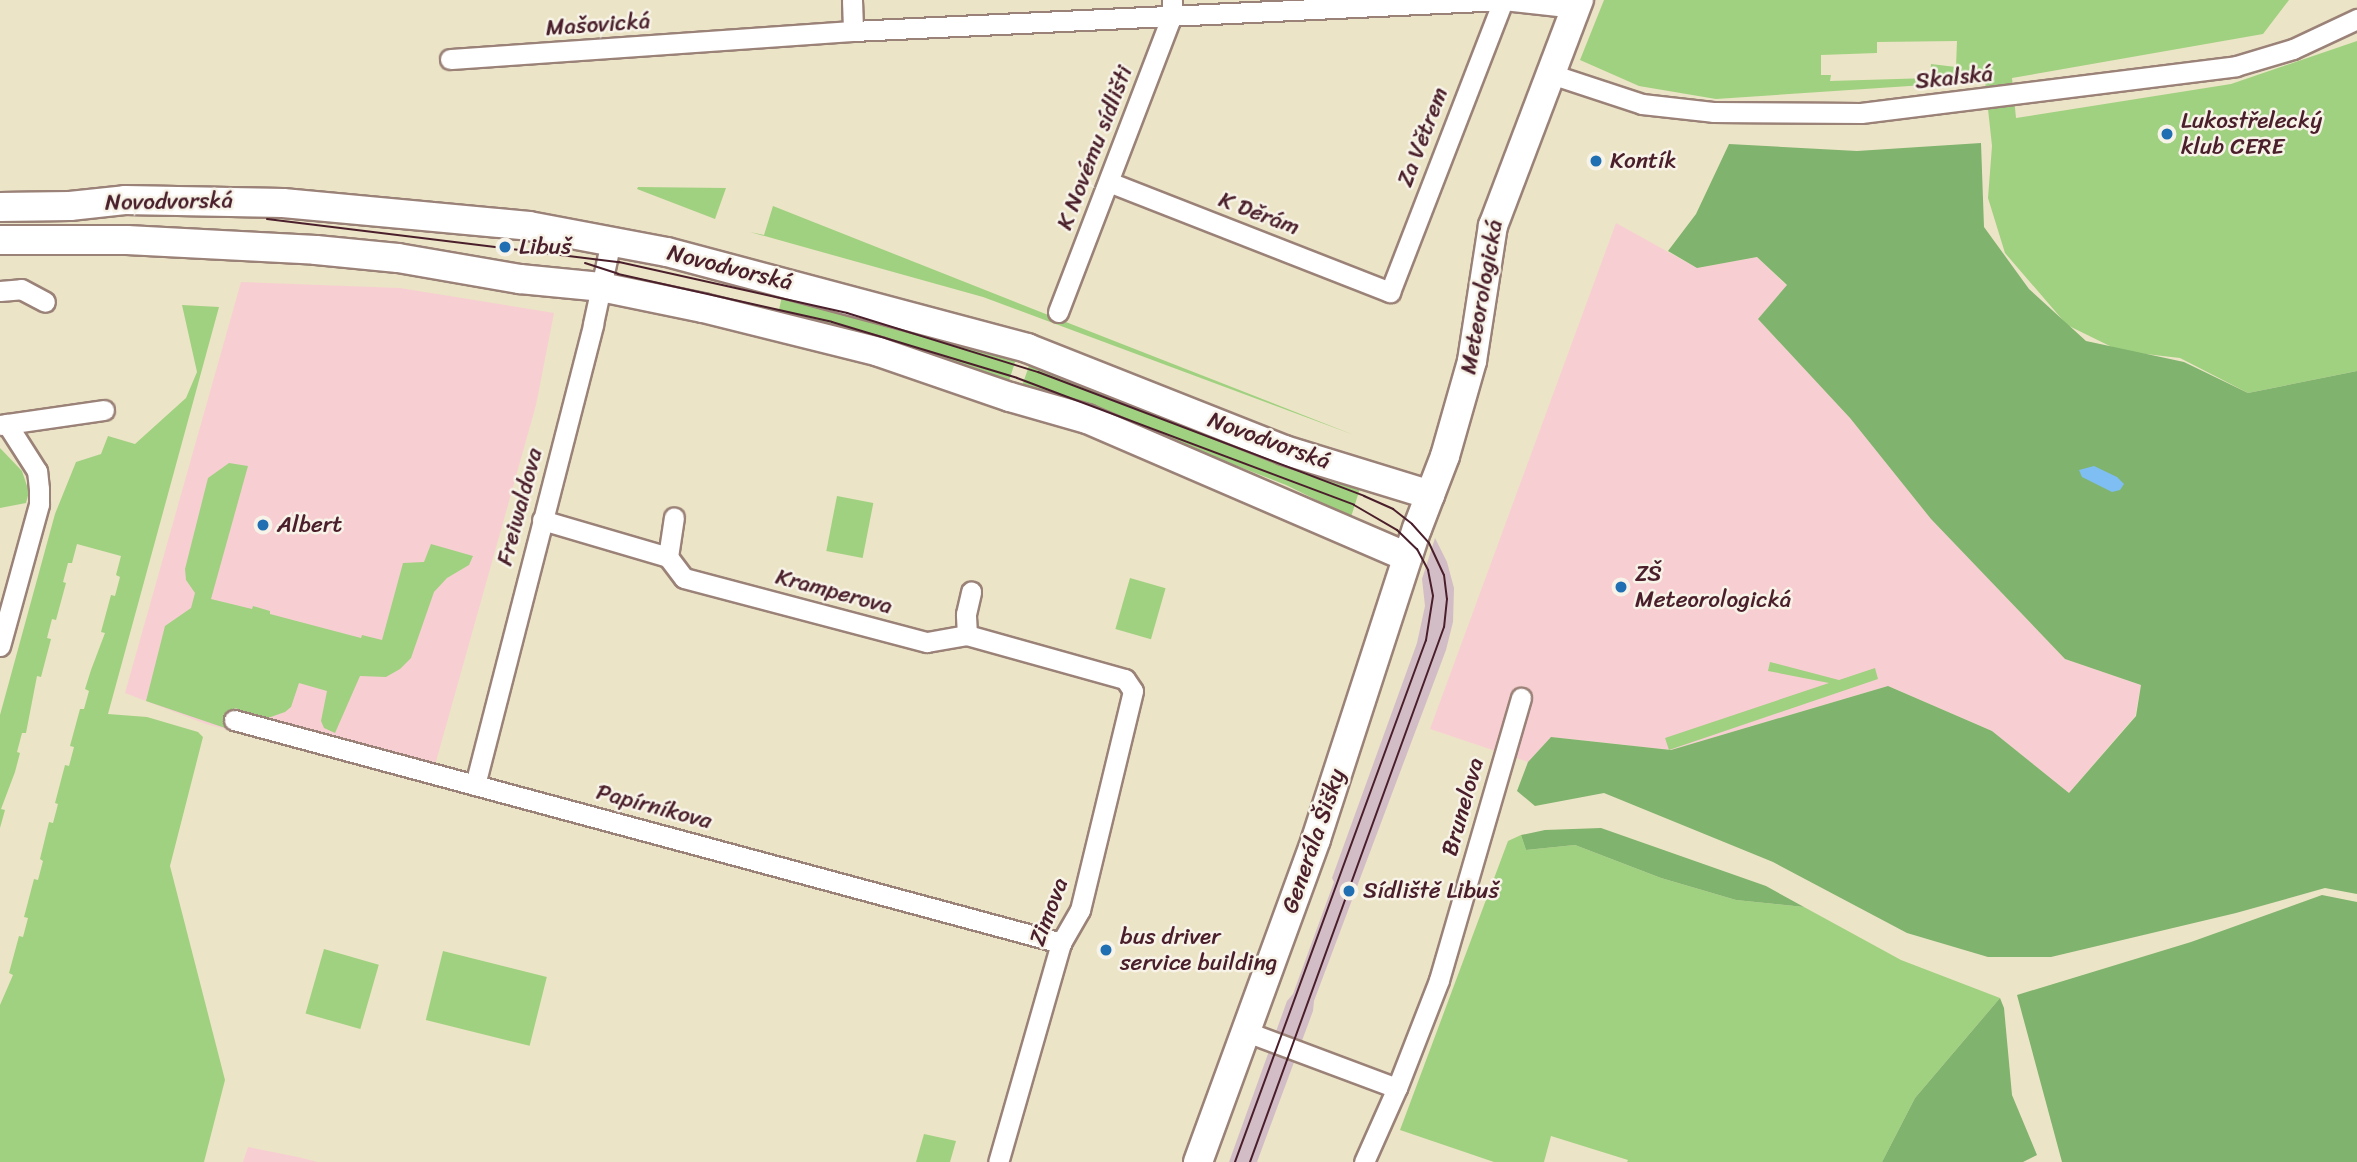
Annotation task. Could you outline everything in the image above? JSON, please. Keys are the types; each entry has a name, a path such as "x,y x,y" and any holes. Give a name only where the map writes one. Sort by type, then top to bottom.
{"main road":[{"name":"Meteorologická","path":"1408,557 1465,388 1493,226 1577,4"},
{"name":"Novodvorská","path":"0,207 70,206 125,200 283,203 529,226 706,260 1027,348 1284,450 1430,495"},
{"name":"Novodvorská","path":"0,240 267,245 398,258 520,279 601,287 703,308 879,352 1010,397 1087,419 1408,557"},
{"name":"Generála Šišky","path":"1198,1162 1326,809 1408,557"}],"street":[{"path":"852,0 853,32"},
{"name":"Mašovická","path":"450,59 1172,7 1503,0 1577,4"},
{"name":"Za Větrem","path":"1390,292 1503,0"},
{"name":"K Novému sídlišti","path":"1058,312 1109,182 1172,7"},
{"name":"Skalská","path":"1551,74 1642,104 1713,112 1861,113 2236,66 2293,49 2357,19"},
{"name":"K Děrám","path":"1109,182 1390,292"},
{"name":"Freiwaldova","path":"475,785 611,241"},
{"path":"0,292 21,289 45,302"},
{"path":"0,646 39,504 37,471 4,424 104,410"},
{"path":"668,557 674,517"},
{"name":"Kramperova","path":"542,520 668,557 684,578 927,642 967,635 1125,679"},
{"path":"967,635 966,614 971,592"},
{"name":"Zimova","path":"998,1162 1061,943 1080,910 1133,691 1125,679"},
{"name":"Brunelova","path":"1364,1162 1397,1088 1451,943 1521,698"},
{"name":"Papírníkova","path":"234,720 1061,943"},
{"path":"1247,1032 1397,1088"}],"shaded area":[{"path":"1616,223 1697,268 1757,257 1787,286 1758,319 1850,418 1931,519 2065,659 2141,685 2135,716 2069,793 1992,731 1888,686 1671,750 1551,737 1528,762 1430,729"},
{"path":"241,282 400,288 554,313 536,405 430,783 206,724 125,693"},
{"path":"1435,538 1447,562 1454,588 1453,622 1446,650 1314,1001 1313,1011 1257,1162 1229,1162 1287,1001 1293,994 1334,882 1332,878 1417,643 1425,606 1422,579"},
{"path":"248,1147 298,1157 318,1162 243,1162"}],"green space":[{"path":"1604,0 2289,0 2263,34 2012,78 2016,118 2231,84 2357,41 2357,371 2248,393 2180,358 2120,351 2067,325 2005,253 1988,198 1992,146 1985,81 1716,99 1639,86 1580,60","holes":["1957,41 1956,67 1931,64 1930,78 1830,81 1831,75 1821,75 1821,55 1877,53 1877,42"]},
{"path":"1981,143 1984,227 2029,289 2086,341 2184,362 2248,393 2357,371 2357,894 2325,888 2236,913 2051,957 1988,957 1907,933 1773,862 1604,793 1535,806 1517,791 1528,762 1551,737 1671,750 1888,686 1992,731 2069,793 2136,716 2141,685 2065,659 1931,519 1850,418 1758,319 1787,285 1757,257 1697,268 1668,251 1696,214 1729,144 1857,151"},
{"path":"726,188 715,219 637,189"},
{"path":"773,206 1354,435 983,297 750,232 764,235"},
{"path":"783,292 1018,353 1007,387 987,373 778,314"},
{"path":"182,305 219,307 108,714 147,717 198,732 203,737 170,866 225,1080 204,1162 0,1162 0,1005 13,975 9,973 19,936 23,937 28,918 24,917 34,879 38,880 43,861 40,859 49,822 53,823 65,765 69,766 74,747 70,746 80,709 84,709 89,691 85,689 105,633 101,632 111,595 115,596 120,577 116,575 121,556 77,544 72,563 68,563 63,582 66,583 56,620 52,619 47,638 51,639 41,677 37,676 26,733 22,733 15,772 1,809 5,810 0,828 0,715 55,514 76,462 101,454 108,436 135,444 186,398 197,372"},
{"path":"1032,357 1362,482 1351,517 1286,485 1142,429 1020,392"},
{"path":"0,448 22,471 29,492 26,503 0,508"},
{"path":"229,463 248,466 211,599 252,609 253,606 270,611 270,614 361,638 362,635 382,640 403,563 424,562 431,544 473,556 469,565 447,578 434,592 411,658 400,669 386,677 360,676 335,733 324,728 321,721 327,691 299,683 291,707 285,712 265,719 235,708 228,729 146,701 165,626 191,608 195,593 186,580 185,569 208,478"},
{"path":"837,496 873,503 863,558 826,551"},
{"path":"1130,578 1166,588 1151,639 1115,629"},
{"path":"1770,662 1839,680 1875,668 1878,679 1669,750 1665,738 1829,683 1768,671"},
{"path":"1601,828 1766,886 1804,907 1736,900 1661,878 1575,845 1526,850 1521,835 1545,830"},
{"path":"1521,835 1526,850 1575,845 1661,878 1736,900 1804,907 1901,960 2000,998 1915,1098 1882,1162 1627,1162 1628,1160 1551,1136 1544,1162 1494,1162 1400,1130 1508,841"},
{"path":"2322,895 2357,902 2357,1162 2062,1162 2017,995 2191,942"},
{"path":"324,949 379,965 360,1029 306,1013"},
{"path":"443,951 547,977 530,1046 426,1020"},
{"path":"2000,998 2004,1008 2012,1095 2037,1155 2023,1162 1882,1162 1915,1098"},
{"path":"924,1134 956,1141 950,1162 916,1162"}],"water":[{"path":"2094,466 2117,477 2124,484 2120,490 2112,492 2082,477 2079,470"}],"tram line":[{"path":"267,219 619,262 847,313 1038,372 1364,496 1393,509 1412,524 1429,543 1444,575 1447,599 1444,627 1250,1162"},
{"path":"585,263 618,274 832,322 1017,378 1354,505 1397,530 1417,549 1428,570 1433,596 1426,640 1235,1162"}],"place":[{"name":"Lukostřelecký klub CERE","path":"2167,134"},
{"name":"Kontík","path":"1596,161"},
{"name":"Libuš","path":"505,247"},
{"name":"Albert","path":"263,525"},
{"name":"ZŠ Meteorologická","path":"1621,587"},
{"name":"Sídliště Libuš","path":"1349,891"},
{"name":"bus driver service building","path":"1106,950"}]}
